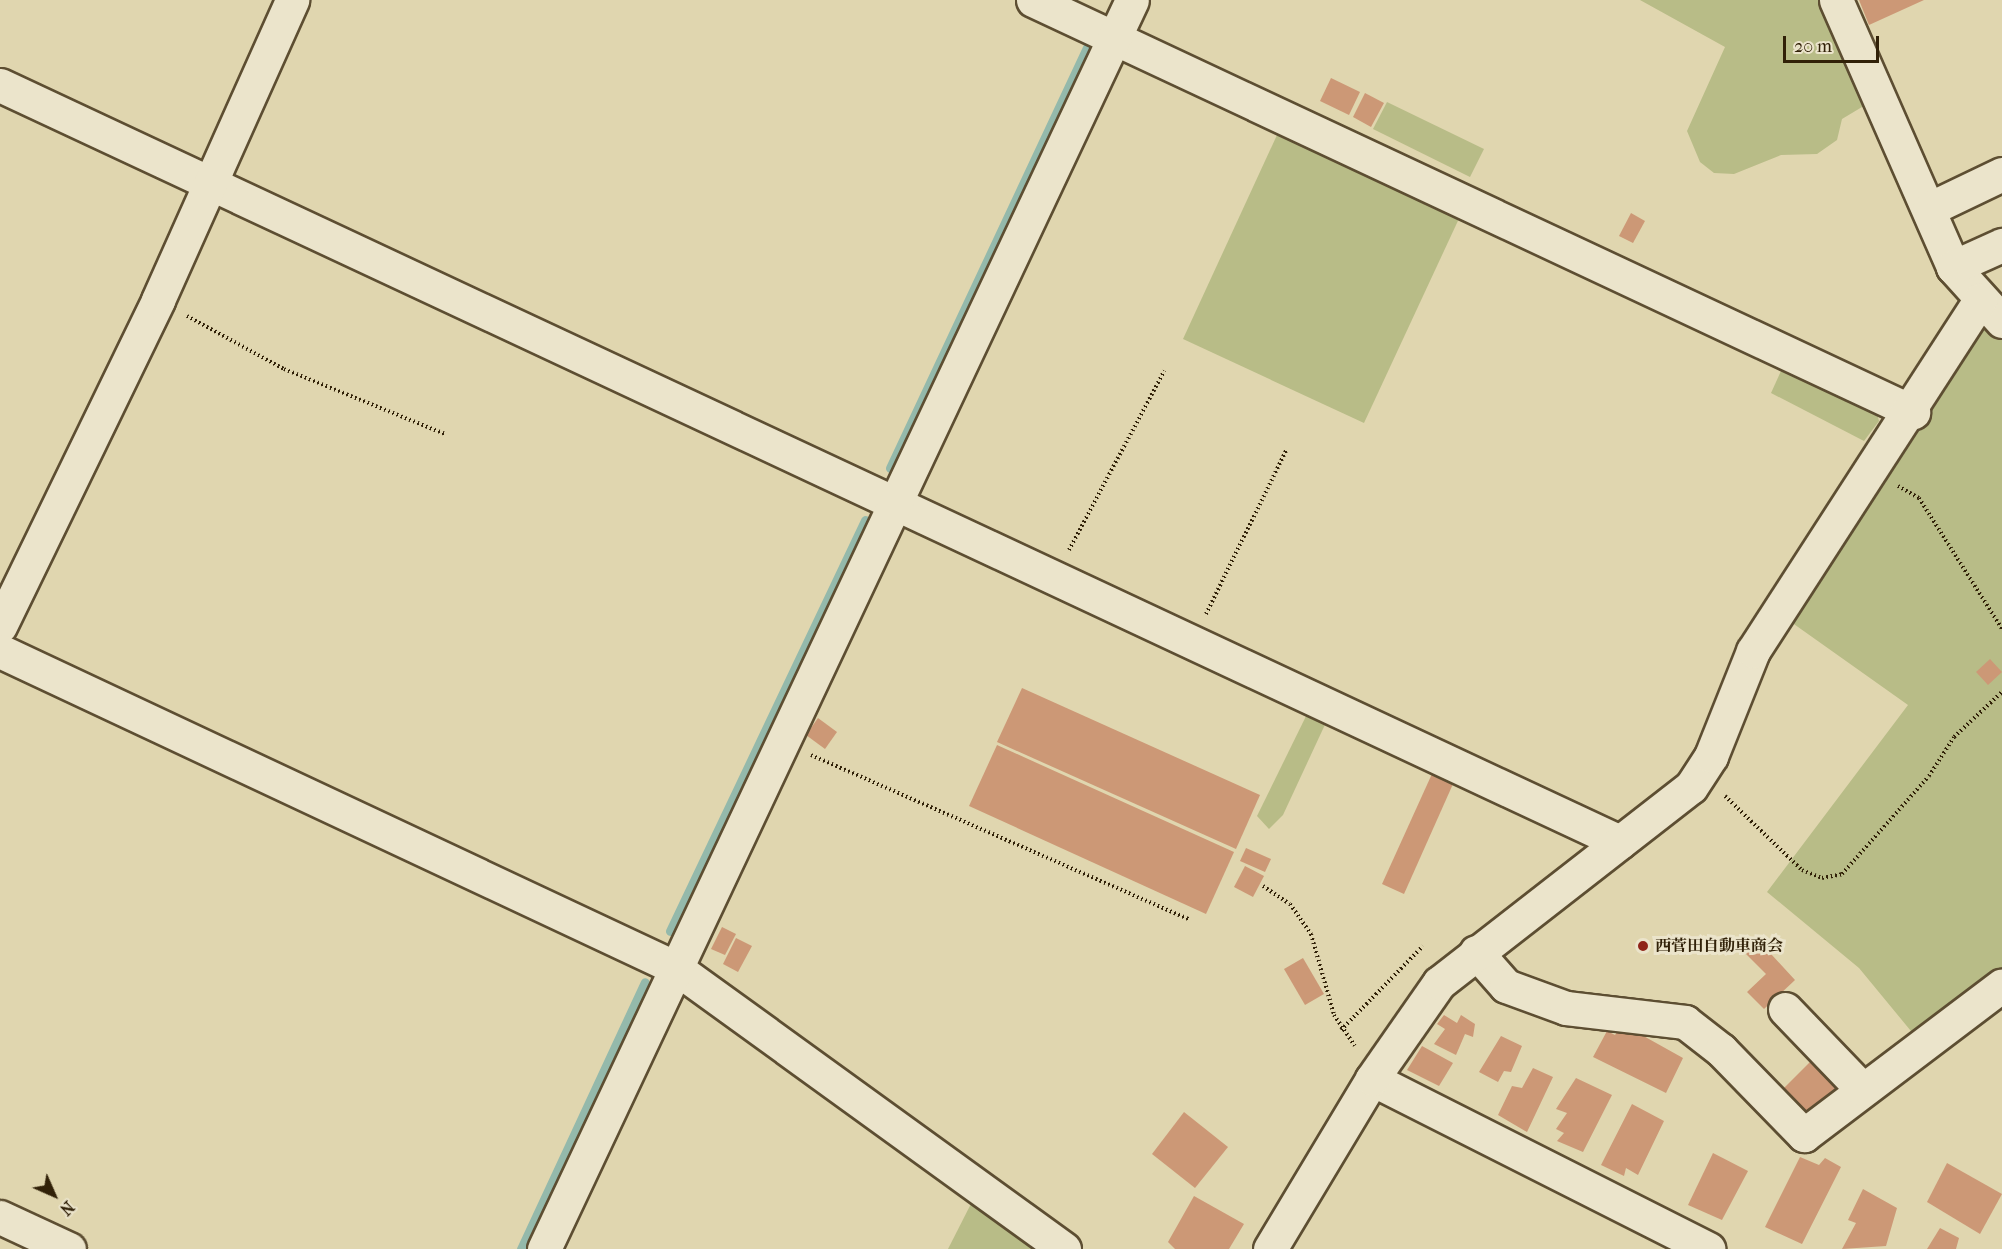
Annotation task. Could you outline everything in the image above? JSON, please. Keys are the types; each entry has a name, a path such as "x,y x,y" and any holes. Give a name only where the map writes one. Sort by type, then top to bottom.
{"street":[{"path":"0,626 159,300 210,180 292,0"},
{"path":"1033,0 1912,412"},
{"path":"544,1249 1132,0"},
{"path":"1270,1249 1372,1079 1439,983 1620,842 1669,808 1700,776 1752,651 1912,412 1991,311 1953,267 1836,0"},
{"path":"0,85 210,180 1620,842"},
{"path":"1929,209 2002,174"},
{"path":"1953,267 2002,245"},
{"path":"0,651 676,968 1064,1249"},
{"path":"1476,952 1506,986 1551,1003 1636,1020 1684,1022 1721,1050 1804,1135 2002,985"},
{"path":"1785,1009 1862,1089"},
{"path":"1372,1079 1709,1249"},
{"path":"0,1217 69,1249"}],"path":[{"path":"159,300 284,369 445,434"},
{"path":"1054,577 1164,371"},
{"path":"1192,641 1286,451"},
{"path":"1873,471 1918,498 2002,629"},
{"path":"1700,776 1802,870 1822,878 1842,874 1929,776 1954,737 2002,692"},
{"path":"781,742 1190,920"},
{"path":"1263,886 1290,904 1311,934 1341,1030 1372,1079"},
{"path":"1341,1030 1422,946"}],"green space":[{"path":"1640,0 1825,0 1867,104 1842,119 1837,140 1817,154 1781,155 1734,174 1714,173 1700,162 1687,131 1725,47"},
{"path":"1387,102 1484,149 1470,177 1373,129"},
{"path":"1283,122 1463,210 1364,423 1183,339"},
{"path":"1988,321 2002,333 2002,978 1920,1042 1859,968 1767,892 1908,705 1791,622"},
{"path":"1786,360 1875,406 1879,421 1864,441 1771,393"},
{"path":"1310,708 1329,716 1283,815 1269,829 1257,816"},
{"path":"977,1192 1042,1249 948,1249"}],"building":[{"path":"1859,0 1924,0 1869,25"},
{"path":"1331,78 1360,92 1349,115 1320,101"},
{"path":"1365,93 1384,103 1371,127 1353,117"},
{"path":"1631,213 1645,221 1633,243 1619,236"},
{"path":"1990,659 2002,672 1988,685 1976,672"},
{"path":"1022,688 1260,795 1236,849 997,742"},
{"path":"818,718 837,732 825,749 806,735"},
{"path":"997,745 1234,852 1206,914 969,806"},
{"path":"1436,765 1457,775 1404,894 1382,884"},
{"path":"1246,848 1271,859 1265,872 1240,861"},
{"path":"1245,866 1264,876 1253,897 1234,887"},
{"path":"722,927 736,934 725,955 711,949"},
{"path":"736,938 752,946 738,972 723,964"},
{"path":"1759,941 1795,980 1764,1009 1747,992 1766,974 1746,954"},
{"path":"1303,958 1324,994 1305,1005 1284,969"},
{"path":"1444,1015 1457,1023 1461,1015 1475,1024 1473,1037 1465,1034 1456,1055 1434,1044 1445,1029 1437,1024"},
{"path":"1622,1024 1683,1058 1666,1093 1593,1057 1607,1031 1615,1035"},
{"path":"1501,1036 1522,1046 1511,1072 1504,1071 1498,1082 1479,1072"},
{"path":"1422,1046 1453,1063 1439,1086 1407,1070"},
{"path":"1810,1062 1840,1090 1809,1118 1781,1091"},
{"path":"1533,1068 1553,1077 1527,1132 1498,1115 1512,1086 1522,1088"},
{"path":"1576,1078 1612,1095 1583,1152 1557,1141 1564,1133 1556,1129 1567,1113 1556,1109"},
{"path":"1632,1104 1664,1121 1638,1175 1626,1168 1624,1176 1601,1165"},
{"path":"1184,1112 1228,1147 1195,1188 1152,1154"},
{"path":"1713,1153 1748,1171 1722,1220 1688,1205"},
{"path":"1800,1157 1819,1165 1825,1158 1841,1167 1802,1244 1765,1227"},
{"path":"1947,1163 2002,1194 1980,1234 1927,1202"},
{"path":"1863,1189 1897,1208 1886,1246 1842,1249 1856,1223 1848,1220"},
{"path":"1194,1196 1244,1224 1229,1249 1175,1249 1168,1242"},
{"path":"1940,1228 1959,1238 1956,1249 1927,1249"}],"waterway":[{"path":"890,468 1087,47"},
{"path":"670,931 865,520"},
{"path":"521,1249 645,982"}],"place":[{"name":"西菅田自動車商会","path":"1643,946"}]}
